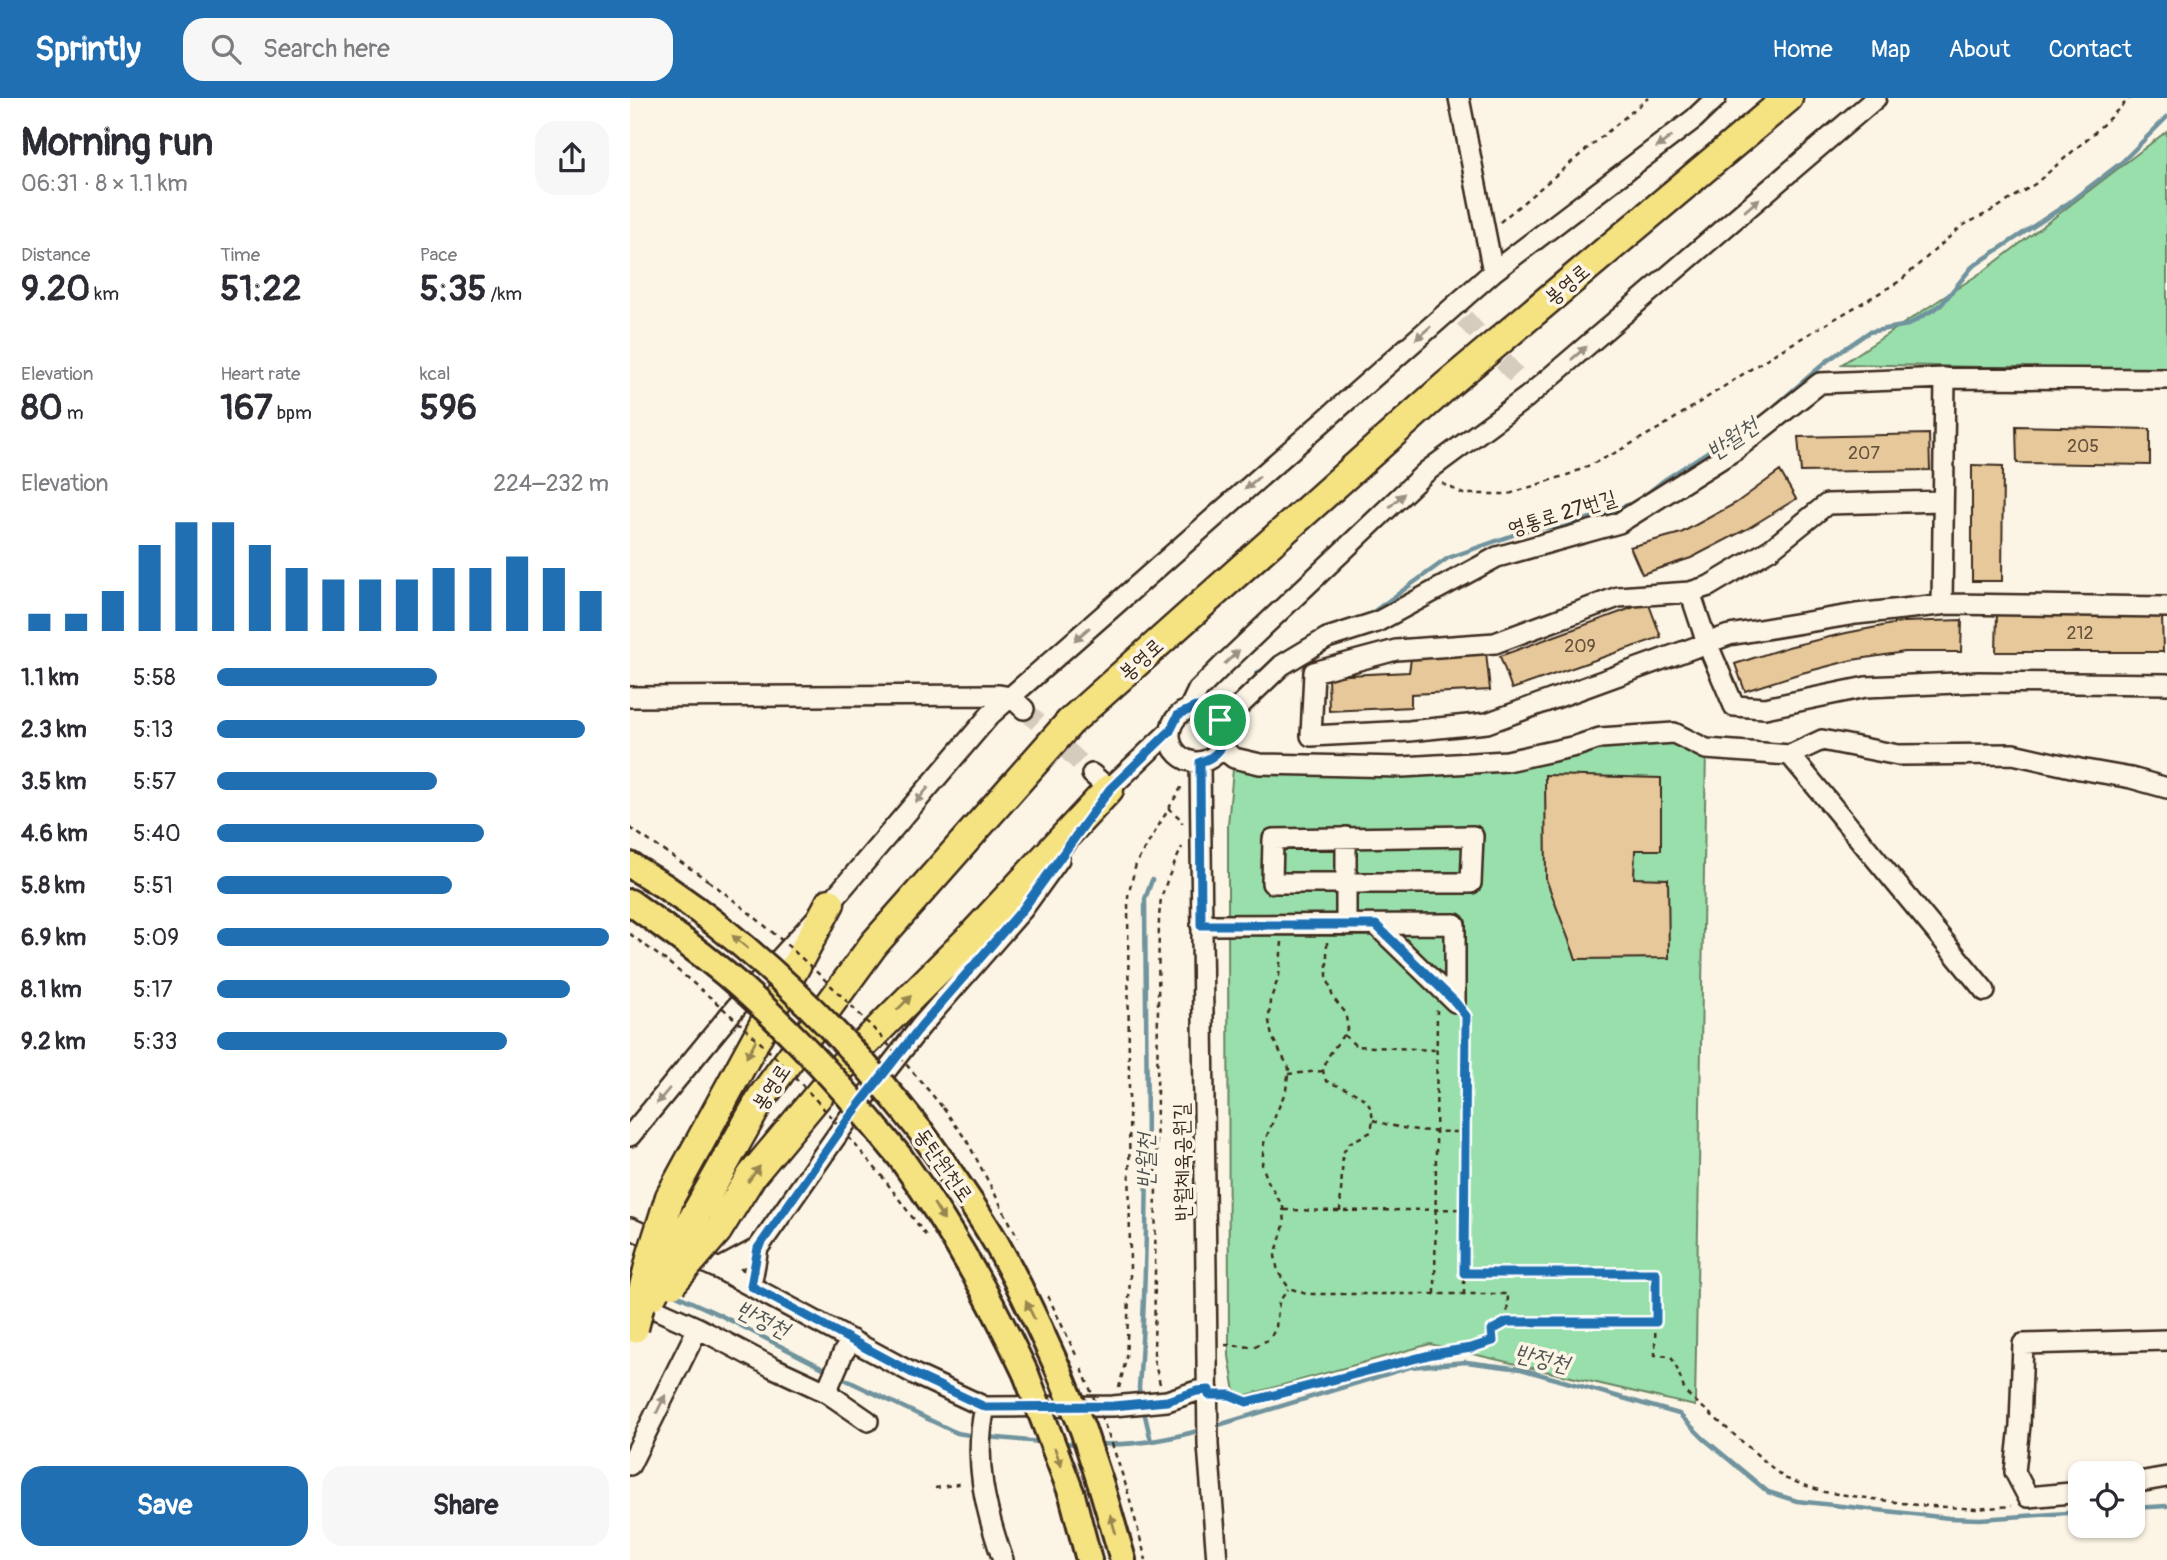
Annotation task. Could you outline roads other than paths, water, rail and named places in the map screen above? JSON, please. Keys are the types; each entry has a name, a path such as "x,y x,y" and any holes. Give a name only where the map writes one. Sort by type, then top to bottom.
{"highway":[{"name":"봉영로","path":"707,1221 762,1097 874,944 1070,722 1447,385 1788,98"},
{"path":"632,1334 707,1221 752,1175 846,1062 972,936 1101,782"},
{"path":"632,1334 652,1254 670,1197 830,903"}],"main road":[{"path":"630,848 664,886"},
{"name":"동탄원천로","path":"630,865 664,886 740,942 828,1025 887,1088 961,1187 995,1241 1059,1371 1083,1430 1123,1560"},
{"name":"동탄원천로","path":"635,908 735,980 787,1029 846,1091 932,1201 999,1316 1026,1374 1072,1495 1090,1560"}],"street":[{"path":"1459,98 1493,272"},
{"path":"630,1136 737,1006 830,903 990,715 1018,703 1458,313 1493,272 1693,119 1716,98"},
{"path":"1189,709 1198,690 1426,472 1876,98"},
{"path":"1942,604 1945,378"},
{"name":"영통로 27번길","path":"1220,720 1232,713 1282,665 1327,638 1377,622 1497,557 1619,523 1735,450 1819,383 1945,378 2167,379"},
{"path":"1944,501 1827,504 1772,549 1709,586 1690,592 1618,597 1496,643 1396,650 1314,672 1311,736 1409,731 1487,723 1730,635 1843,616 1942,604 2167,607"},
{"path":"1690,592 1707,643 1734,706 1765,709 1866,687 1979,682 2167,684"},
{"path":"630,696 1018,703"},
{"path":"751,1286 758,1248 849,1118 921,1026 1023,909 1101,782 1170,731 1178,715 1189,709 1210,710 1220,720 1224,734 1221,748 1212,758 1200,762 1177,754 1171,743 1170,731"},
{"path":"1221,748 1234,758 1260,764 1402,767 1507,761 1600,738 1674,733 1706,749 1790,755 1822,740 1898,755 2013,754 2167,788"},
{"path":"1790,755 1985,991"},
{"name":"반월체육공원길","path":"1200,762 1208,1445 1217,1560"},
{"path":"1473,836 1471,883 1272,883 1273,839 1346,837 1473,836"},
{"path":"1337,925 1346,884 1346,837"},
{"path":"1201,925 1283,925 1337,925 1376,925 1455,925 1455,1002 1376,925"},
{"path":"631,1226 751,1286 848,1347 916,1375 984,1411 1163,1402 1197,1391 1209,1395"},
{"path":"719,1269 758,1248"},
{"path":"630,1297 698,1328 772,1367 828,1388 868,1421"},
{"path":"630,1465 698,1328"},
{"path":"2068,1493 2028,1497 2015,1472 2023,1344 2167,1340"},
{"path":"828,1388 848,1347"},
{"path":"984,1411 979,1454 981,1479 990,1522 1003,1560"},
{"path":"2145,1481 2167,1477"}],"waterway":[{"name":"반월천","path":"1776,405 1827,361 1869,332 1908,325 1941,305 1972,267 2067,204 2122,162 2167,117"},
{"name":"반월천","path":"1644,496 1761,417"},
{"name":"반월천","path":"1366,617 1448,558 1533,528 1564,527 1637,502"},
{"name":"반월천","path":"1253,682 1258,672 1266,669"},
{"name":"반월천","path":"1141,1399 1139,1388 1145,1266 1147,1082 1145,899 1152,880"},
{"name":"반정천","path":"674,1294 829,1371"},
{"name":"반정천","path":"1212,1427 1410,1367 1466,1362 1521,1369 1679,1414 1703,1438 1768,1492 1797,1501 1949,1518 1980,1519 2068,1513"},
{"name":"반정천","path":"840,1377 957,1433 975,1436"},
{"name":"반월천","path":"1143,1407 1151,1441"},
{"name":"반정천","path":"1096,1444 1150,1441 1204,1429"},
{"name":"반정천","path":"987,1437 1041,1442"},
{"name":"반정천","path":"1061,1443 1080,1444"},
{"name":"반정천","path":"2145,1507 2167,1506"}],"tunnel":[{"path":"1464,318 1522,382"},
{"path":"1024,709 1092,774"}]}
